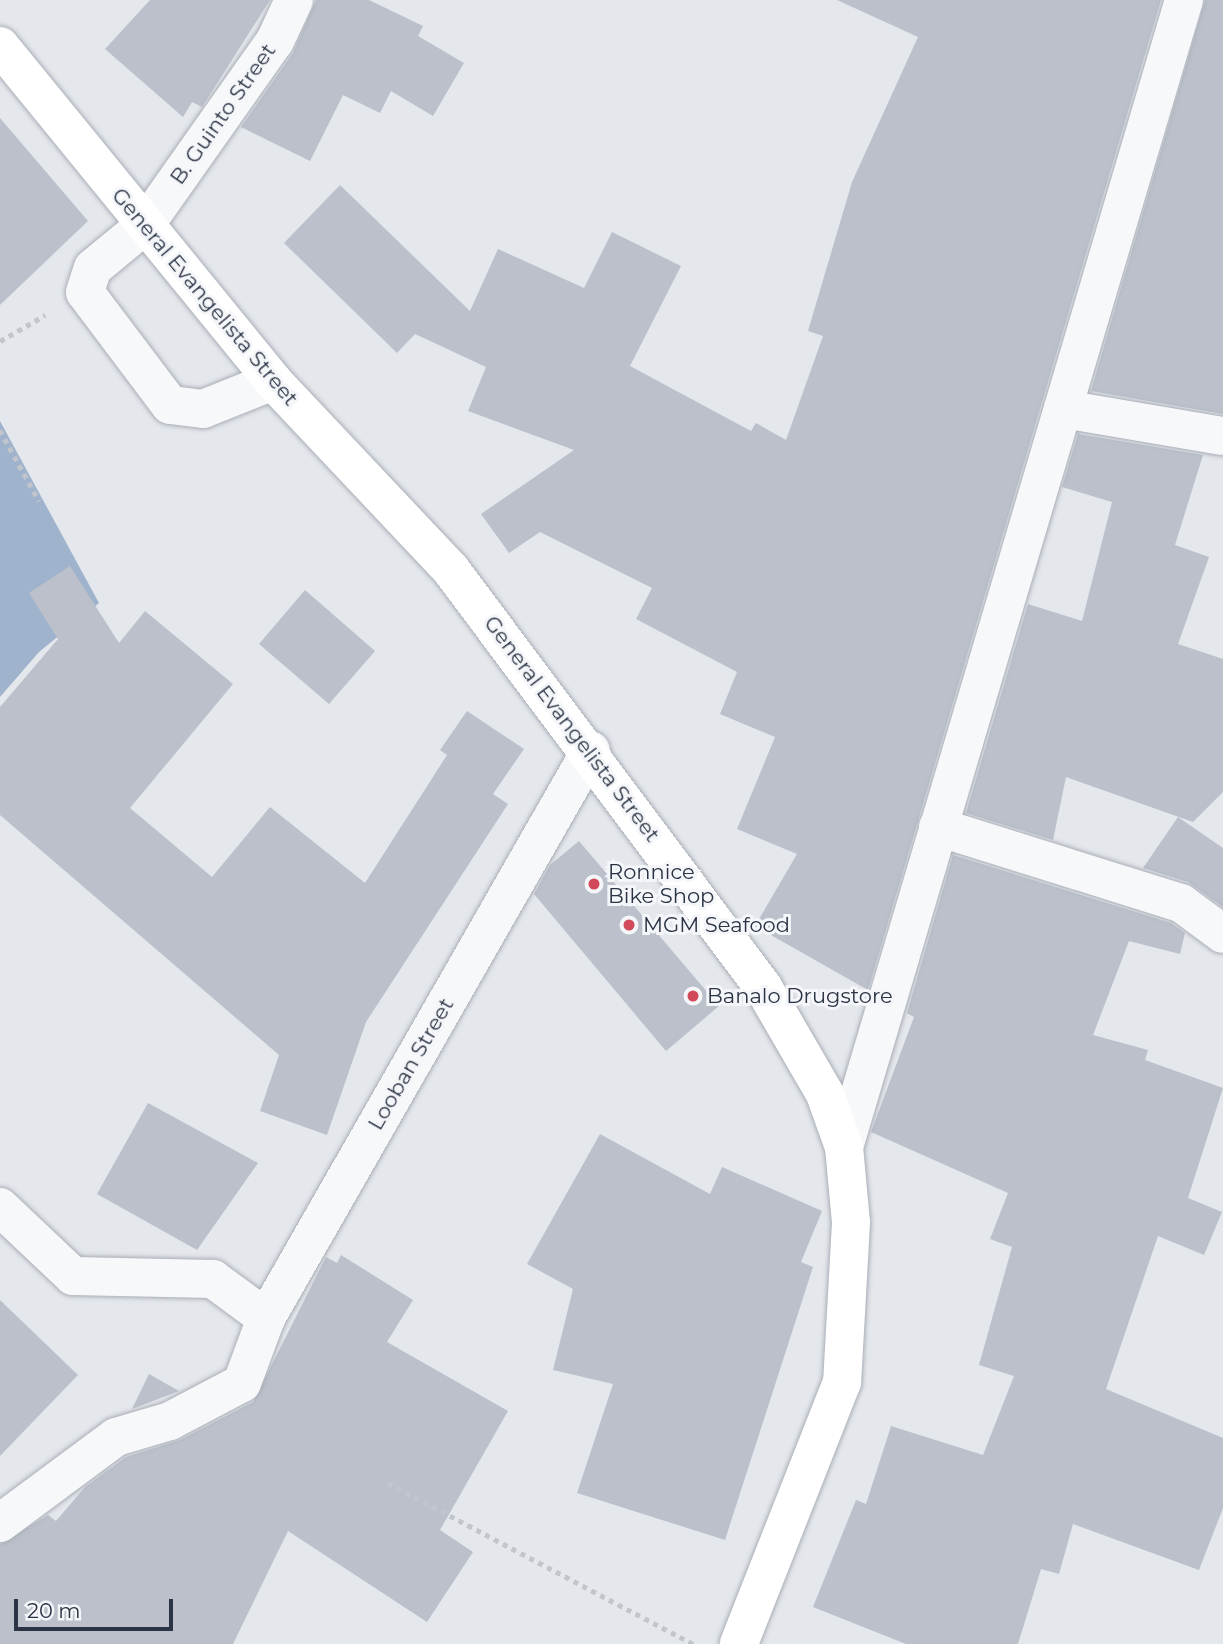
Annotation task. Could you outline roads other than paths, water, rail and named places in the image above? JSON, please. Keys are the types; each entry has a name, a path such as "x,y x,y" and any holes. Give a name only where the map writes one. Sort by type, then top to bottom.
{"main road":[{"name":"General Evangelista Street","path":"0,46 272,381 451,570 592,750 763,987 825,1094 844,1147 851,1223 842,1382 739,1644"}],"street":[{"name":"B. Guinto Street","path":"272,381 203,409 170,405 157,394 85,292 93,268 145,225 275,41 294,0"},
{"path":"844,1147 1184,0"},
{"path":"1063,409 1223,436"},
{"name":"Looban Street","path":"0,1523 116,1437 170,1421 242,1383 266,1318 592,750"},
{"path":"939,827 1181,902 1223,934"},
{"path":"0,1208 73,1276 213,1279 266,1318"}],"water":[{"path":"0,421 99,603 39,652 0,697"}],"place":[{"name":"Ronnice Bike Shop","path":"594,884"},
{"name":"MGM Seafood","path":"629,925"},
{"name":"Banalo Drugstore","path":"693,996"}]}
